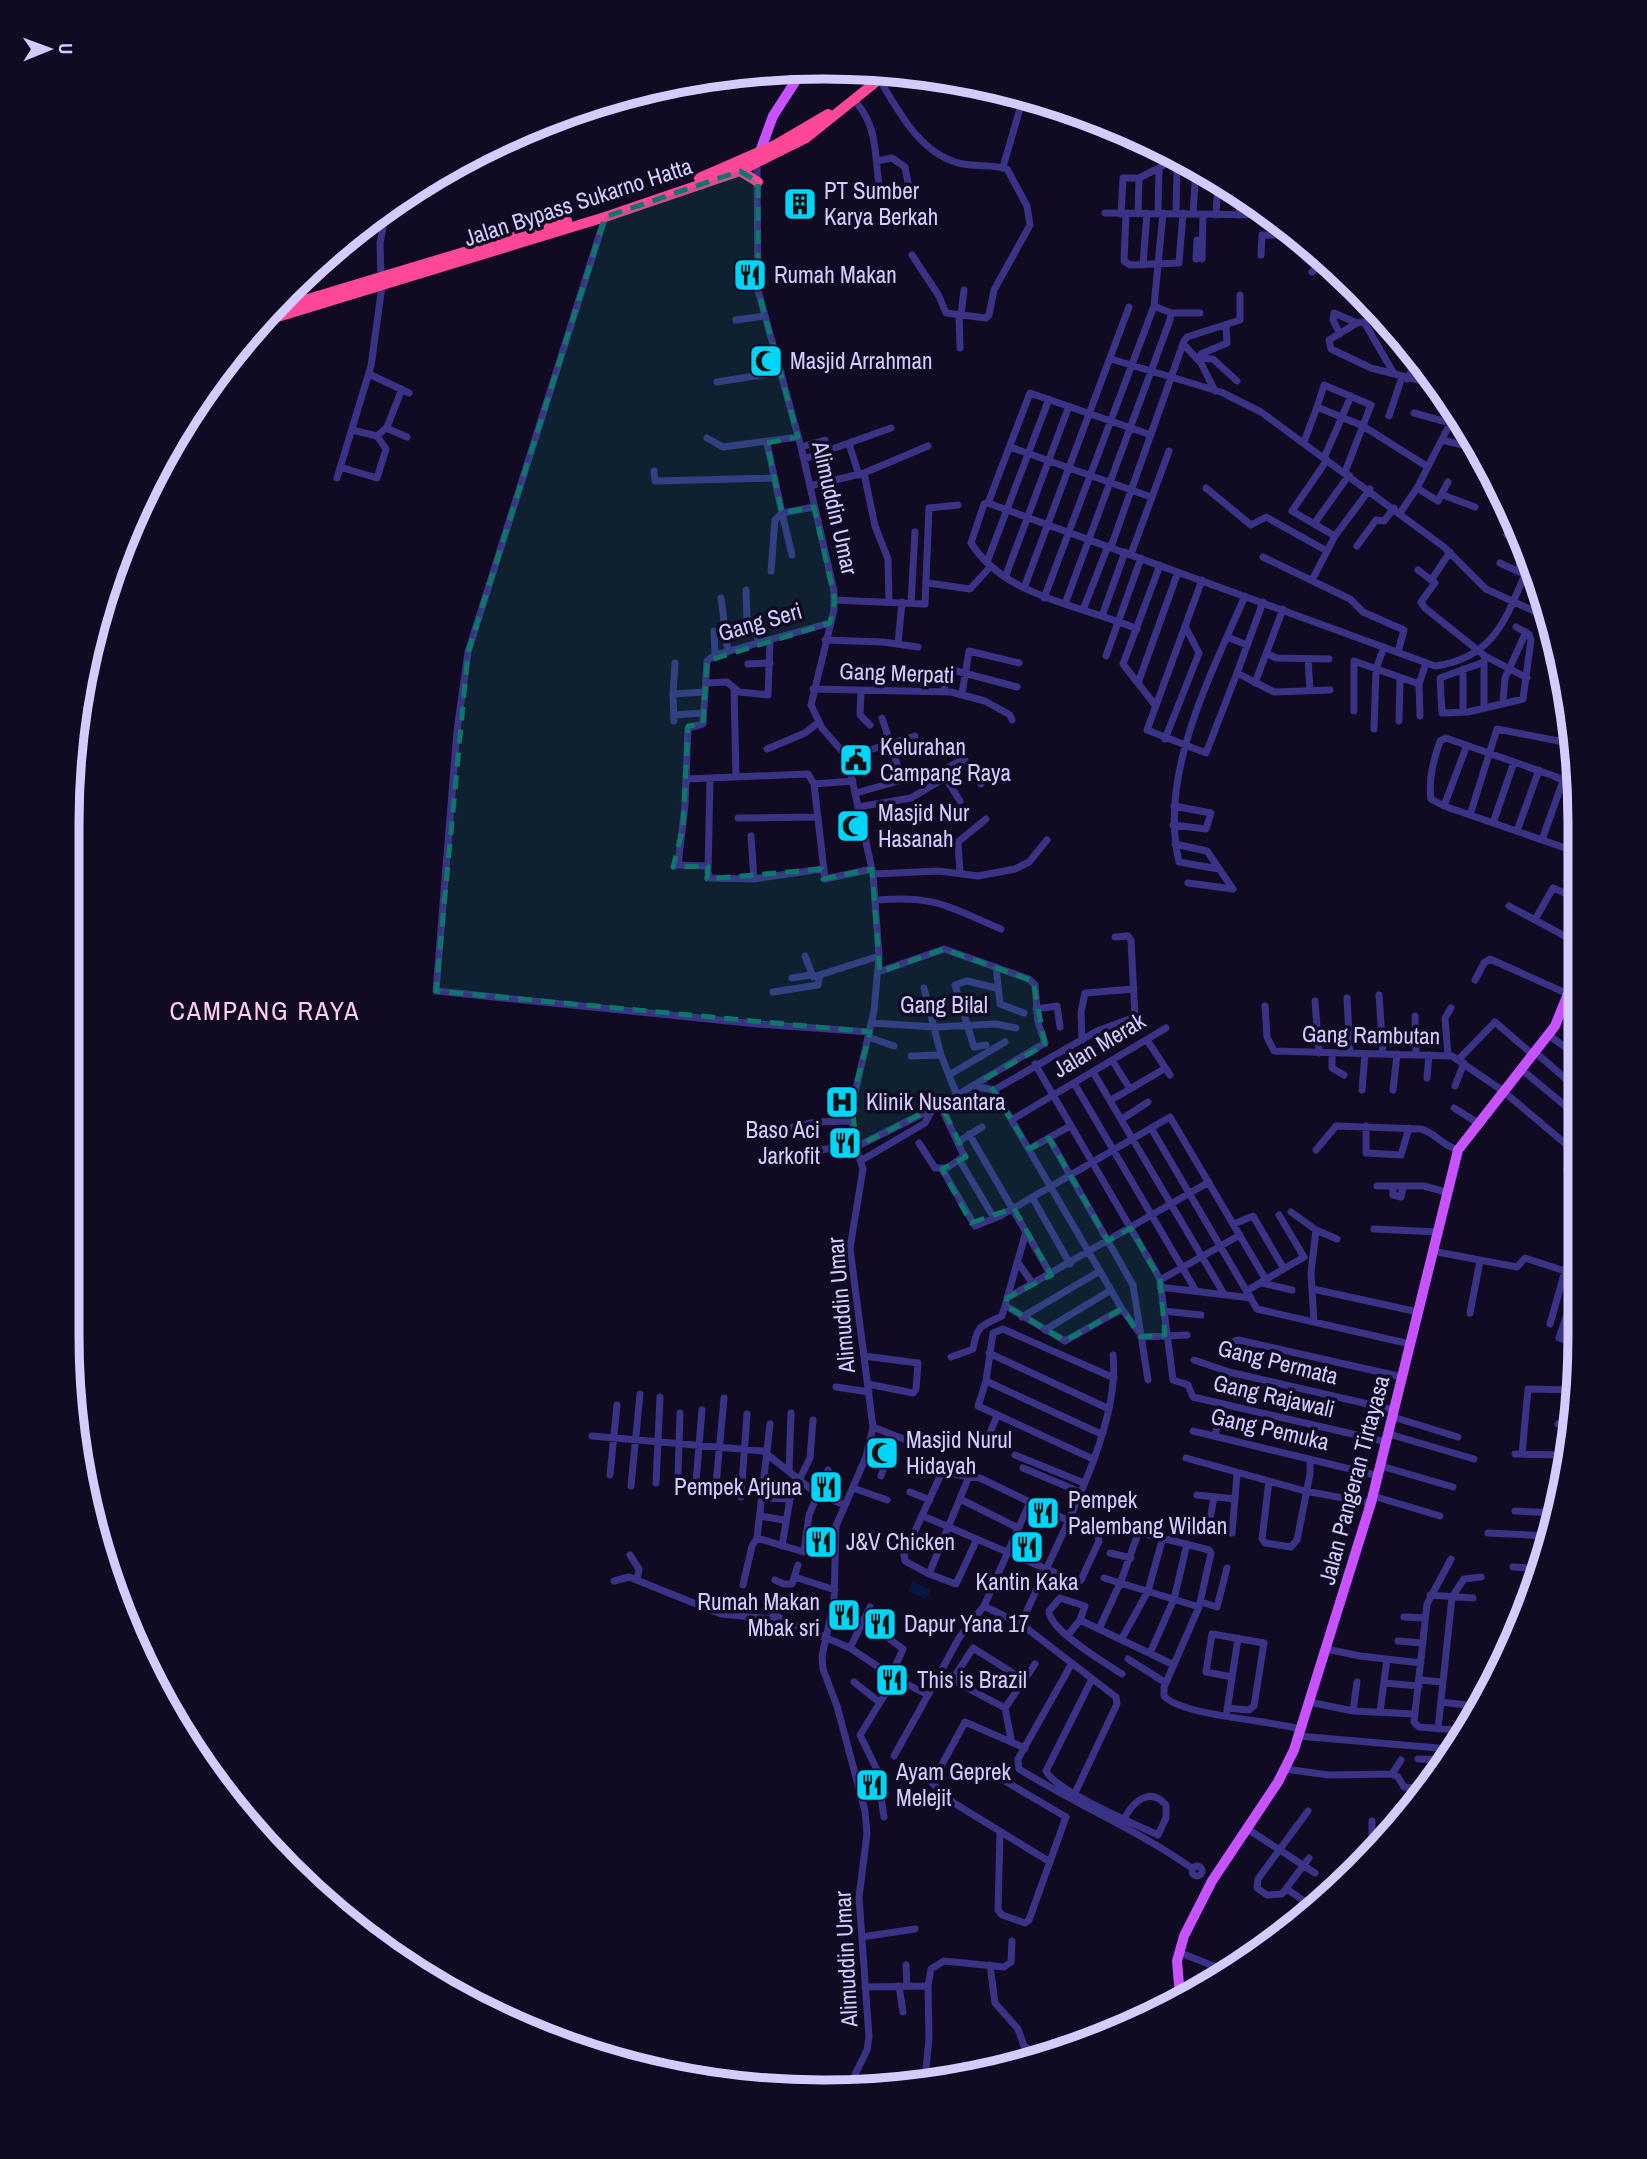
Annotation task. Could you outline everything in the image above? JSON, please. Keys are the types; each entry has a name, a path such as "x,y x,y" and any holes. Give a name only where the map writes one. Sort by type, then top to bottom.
{"highway":[{"name":"Jalan Bypass Sukarno Hatta","path":"797,139 875,80"},
{"name":"Jalan Bypass Sukarno Hatta","path":"455,259 605,218 740,171 797,139 855,101 876,80"},
{"name":"Jalan Bypass Sukarno Hatta","path":"279,316 758,159"},
{"path":"740,171 758,182"},
{"name":"Jalan Bypass Sukarno Hatta","path":"289,306 382,282"}],"main road":[{"path":"758,159 770,122 796,80"},
{"name":"Jalan Pangeran Tirtayasa","path":"1180,1989 1178,1952 1212,1881 1286,1769 1310,1700 1380,1471 1458,1150 1548,1035 1568,994"}],"street":[{"path":"885,81 906,122 932,148 964,164 1003,167 1010,173 1027,206 1030,225 993,290 989,316 986,318 946,313 939,296 912,255"},
{"path":"855,101 871,122 881,195 904,196 909,188 905,167 892,158 877,161"},
{"path":"1003,167 1021,105"},
{"name":"Alimuddin Umar","path":"758,159 758,290 831,566 835,600 811,705 819,722 847,757 877,900 877,972 869,1031 853,1091 851,1121 862,1160 862,1183 850,1248 873,1427 871,1444 845,1505 834,1542 835,1590 825,1637 823,1669 837,1706 865,1811 866,1852 859,1897 869,2045 853,2079"},
{"path":"1168,164 1139,178 1123,178 1124,262 1143,265 1180,262 1181,171"},
{"path":"1044,598 1154,306 1160,264 1159,168"},
{"path":"1139,178 1143,214 1143,265"},
{"path":"1193,214 1195,179"},
{"path":"1216,215 1217,192"},
{"path":"1239,215 1240,206"},
{"path":"1105,213 1252,215"},
{"path":"1199,259 1198,233 1202,230 1203,215"},
{"path":"605,218 468,652 457,732 436,991 758,1024 869,1031 894,1046"},
{"path":"337,478 369,374 382,282 380,243 384,223"},
{"path":"1261,255 1262,235 1279,235"},
{"path":"1312,272 1318,266"},
{"path":"960,348 960,315 964,290"},
{"path":"1083,610 1172,380 1187,348 1188,337 1240,319 1240,295"},
{"path":"1154,306 1171,313 1200,313"},
{"path":"1024,588 1129,307"},
{"path":"1065,604 1171,313"},
{"path":"1340,334 1333,314 1339,313 1357,323"},
{"path":"736,320 764,316"},
{"path":"1393,372 1364,322 1357,323 1329,341 1331,349 1371,368 1423,382"},
{"path":"1205,357 1227,343 1226,326"},
{"path":"1187,348 1205,357 1237,381"},
{"path":"1205,357 1215,391"},
{"path":"1111,359 1172,380 1215,391 1261,412 1397,510 1450,552 1482,586 1538,613"},
{"path":"1389,416 1404,378 1412,368"},
{"path":"717,382 781,372"},
{"path":"369,374 406,391 386,428 377,436"},
{"path":"1300,536 1347,473 1371,405 1324,385 1304,442"},
{"path":"1136,629 1119,621 1044,598 1024,588 989,564 971,540 1010,447 1028,394 1151,435"},
{"path":"1335,536 1292,511 1326,459 1351,396"},
{"path":"928,583 966,589 989,564 1006,510 1049,399"},
{"path":"1006,575 1069,406"},
{"path":"1317,407 1363,426 1428,467"},
{"path":"1357,546 1376,520 1384,521 1417,488 1450,423 1414,413"},
{"path":"386,428 407,437"},
{"path":"803,459 891,428"},
{"path":"340,467 377,478 387,449 377,436 352,429"},
{"path":"707,438 723,447 798,437"},
{"path":"801,447 825,440"},
{"path":"1442,440 1465,446"},
{"path":"767,443 792,555"},
{"path":"849,444 888,559 889,602"},
{"path":"810,486 861,474 929,446"},
{"path":"1010,447 1151,497"},
{"path":"1102,616 1169,451"},
{"path":"654,471 655,481 774,478"},
{"path":"1417,488 1436,500 1443,495 1448,482"},
{"path":"1206,488 1251,525 1266,517 1327,551"},
{"path":"1312,580 1335,536 1370,489"},
{"path":"1443,495 1475,507"},
{"path":"988,503 1426,663 1439,666 1483,656"},
{"path":"835,600 925,604 928,583 929,508 958,505"},
{"path":"771,571 775,524 782,513 814,507"},
{"path":"911,603 915,532"},
{"path":"1507,534 1511,536"},
{"path":"1432,579 1450,552"},
{"path":"1263,557 1350,599 1363,612 1404,629 1398,652"},
{"path":"1106,656 1141,558"},
{"path":"1500,563 1524,574 1513,602 1483,656 1439,681 1442,713 1463,712 1503,701 1523,699 1531,640 1526,632 1516,627"},
{"path":"1155,705 1123,664 1160,565"},
{"path":"1418,570 1432,579 1435,585 1421,602 1422,606 1483,656 1527,678"},
{"path":"1138,683 1178,572"},
{"path":"1202,580 1147,730 1165,739 1206,752 1263,602"},
{"path":"746,590 747,622 757,626 758,643"},
{"path":"1219,869 1179,862 1173,825 1174,806 1185,746 1245,596"},
{"path":"721,598 728,652"},
{"path":"898,644 902,603"},
{"path":"1255,683 1283,609"},
{"name":"Gang Seri","path":"704,713 707,661 715,655 830,623"},
{"path":"1165,739 1199,653 1185,626"},
{"path":"714,631 715,655"},
{"path":"1503,701 1504,684 1509,669 1526,632"},
{"path":"1227,637 1247,645"},
{"path":"706,683 727,682 734,689 768,695 770,640"},
{"path":"825,640 918,647"},
{"path":"1374,729 1376,669 1384,647"},
{"path":"962,694 969,651 1019,663"},
{"path":"1268,654 1276,658 1329,659"},
{"path":"1483,656 1484,706"},
{"path":"1308,659 1310,690"},
{"path":"1354,711 1353,661 1419,684"},
{"path":"675,663 674,718 704,713 701,725 688,728 684,828 678,864 708,866"},
{"path":"748,664 771,663"},
{"path":"1420,716 1419,684 1426,663"},
{"path":"944,691 949,669 1017,687"},
{"path":"1463,669 1463,712"},
{"path":"1237,673 1274,692 1330,690"},
{"path":"1399,721 1400,678"},
{"path":"734,689 737,776"},
{"name":"Gang Merpati","path":"813,689 861,692 944,691 985,701 1010,715 1012,720"},
{"path":"673,694 705,692"},
{"path":"861,692 860,715 870,725"},
{"path":"882,718 902,779"},
{"path":"767,749 805,733 819,722"},
{"path":"1470,815 1499,728 1564,742"},
{"path":"847,757 915,736"},
{"path":"1567,783 1449,738 1440,741 1431,773 1431,799 1444,806 1568,848"},
{"path":"1444,806 1467,745"},
{"path":"960,800 945,778 945,769 964,759 981,784"},
{"path":"1493,823 1514,762"},
{"path":"1517,831 1539,770"},
{"path":"1542,840 1567,771"},
{"path":"686,779 808,774 814,783 822,869 827,880 873,872 960,872 978,876 1020,868 1047,840"},
{"path":"856,793 923,774"},
{"path":"858,807 911,797 945,778"},
{"path":"710,779 708,874 712,879 754,879 822,869"},
{"path":"814,783 853,781"},
{"path":"1173,825 1206,829 1211,813 1174,806"},
{"path":"738,818 817,817"},
{"path":"960,872 958,842 986,819"},
{"path":"751,836 754,879"},
{"path":"1175,844 1205,849 1233,890 1188,883"},
{"path":"1536,918 1553,888 1568,894"},
{"path":"877,900 910,897 939,901 1001,929"},
{"path":"1509,905 1568,937"},
{"path":"971,1086 994,1090 1035,1064 1118,1021 1135,1017 1131,940 1128,936 1115,937"},
{"path":"810,1152 856,1145 937,1106 1045,1045 1036,1009 1033,981 944,949 877,972"},
{"path":"805,956 810,975"},
{"path":"792,978 820,975 879,956"},
{"path":"1475,980 1484,962 1490,959 1568,994"},
{"path":"996,967 996,988 1000,1004 1024,1013"},
{"path":"773,992 818,985 820,975"},
{"path":"986,1045 974,1047 955,983 967,981 996,988"},
{"path":"924,988 942,1055 956,1093"},
{"path":"1082,1040 1081,1012 1085,993 1134,989"},
{"path":"1379,995 1383,1054"},
{"path":"1347,998 1350,1054"},
{"path":"1315,1001 1319,1053"},
{"path":"1036,1009 1057,1006 1060,1027"},
{"name":"Gang Rambutan","path":"1265,1006 1267,1037 1274,1051 1448,1055 1462,1061 1503,1091 1567,1144"},
{"path":"1448,1055 1446,1018 1451,1008"},
{"path":"1562,1010 1568,1012"},
{"path":"1415,1016 1416,1054"},
{"path":"1455,1086 1462,1061 1495,1022 1568,1081"},
{"name":"Gang Bilal","path":"869,1031 996,1024 1016,1028"},
{"name":"Jalan Merak","path":"1013,1119 1166,1028"},
{"path":"1548,1035 1568,1050"},
{"path":"1111,1100 1167,1072 1147,1040"},
{"path":"949,1075 1005,1042"},
{"path":"1332,1053 1332,1069 1345,1075"},
{"path":"1362,1090 1365,1054"},
{"path":"1393,1090 1397,1054"},
{"path":"911,1056 942,1055"},
{"path":"1427,1078 1429,1055"},
{"path":"1112,1060 1129,1089"},
{"path":"1035,1064 1160,1283 1165,1335"},
{"path":"1521,1069 1568,1108"},
{"path":"1093,1072 1224,1294"},
{"path":"1074,1083 1196,1291"},
{"path":"994,1090 1122,1309 1141,1336"},
{"path":"1122,1119 1148,1102"},
{"path":"937,1106 965,1155 960,1161 942,1170"},
{"path":"862,1160 925,1123 937,1106"},
{"path":"1454,1108 1478,1123"},
{"path":"919,1143 931,1166 942,1170 973,1226 1014,1208 1171,1117 1264,1281 1292,1290"},
{"path":"761,1134 816,1122 851,1121"},
{"path":"1029,1149 1070,1126"},
{"path":"1316,1150 1336,1126 1366,1126 1429,1132 1443,1145 1458,1150"},
{"path":"1366,1126 1366,1153 1394,1157 1401,1155 1409,1128"},
{"path":"958,1142 982,1127"},
{"path":"1151,1128 1260,1311 1410,1344"},
{"path":"969,1135 1051,1275"},
{"path":"1049,1138 1133,1286 1148,1380"},
{"path":"960,1161 994,1218"},
{"path":"1007,1302 1033,1284 1209,1182"},
{"path":"1377,1186 1393,1186 1394,1195 1401,1197 1403,1186 1424,1186 1446,1192"},
{"path":"1032,1197 1070,1264"},
{"path":"1291,1212 1316,1230 1337,1239"},
{"path":"1160,1283 1196,1291 1249,1294 1264,1281 1304,1257 1279,1215"},
{"path":"1234,1224 1253,1216 1284,1269"},
{"path":"1374,1229 1437,1232"},
{"path":"1314,1322 1311,1273 1316,1230"},
{"path":"951,1357 973,1349 976,1332 982,1325 1002,1316 1026,1232"},
{"path":"1160,1283 1240,1235"},
{"path":"1432,1251 1517,1267 1525,1258 1564,1270"},
{"path":"1470,1313 1480,1261"},
{"path":"1550,1324 1568,1263"},
{"path":"1018,1264 1033,1284"},
{"path":"1022,1317 1100,1271"},
{"path":"1313,1289 1418,1312"},
{"path":"1045,1329 1111,1290"},
{"path":"1007,1302 1022,1317 1068,1341 1122,1309"},
{"path":"1164,1311 1201,1315"},
{"path":"1568,1313 1559,1338 1568,1341"},
{"path":"1093,1459 978,1406 986,1381 993,1333 1003,1329 1114,1378"},
{"name":"Gang Rajawali","path":"1165,1335 1172,1378 1188,1385 1193,1397 1474,1459"},
{"path":"1141,1336 1187,1335"},
{"path":"1235,1341 1402,1377"},
{"path":"989,1353 1107,1408"},
{"path":"836,1387 915,1392 917,1361 863,1356"},
{"path":"1023,1620 1093,1459 1114,1378 1113,1356"},
{"name":"Gang Permata","path":"1194,1360 1394,1413 1458,1437"},
{"path":"986,1381 1101,1434"},
{"path":"1558,1455 1518,1454 1528,1389 1566,1391"},
{"path":"631,1486 640,1394"},
{"path":"656,1483 660,1397"},
{"path":"716,1485 724,1398"},
{"path":"1215,1435 1223,1404"},
{"path":"610,1475 617,1405"},
{"path":"696,1482 702,1410"},
{"path":"677,1474 680,1413"},
{"path":"789,1471 791,1413"},
{"path":"741,1497 747,1414"},
{"path":"986,1442 997,1416"},
{"path":"782,1546 784,1520 790,1499 810,1458 813,1420"},
{"path":"743,1585 752,1546 757,1538 770,1424"},
{"path":"1558,1424 1563,1424"},
{"path":"873,1427 906,1440"},
{"name":"Gang Pemuka","path":"1193,1431 1310,1459 1453,1487"},
{"path":"592,1436 700,1443 767,1453 816,1493 845,1505"},
{"path":"871,1444 889,1452 881,1476"},
{"path":"1015,1455 1084,1483"},
{"path":"1186,1458 1305,1491 1372,1500 1440,1517"},
{"path":"1269,1481 1262,1534 1265,1543 1291,1547 1296,1543 1310,1459"},
{"path":"1023,1468 1080,1492"},
{"path":"757,1538 804,1552 808,1515 828,1469"},
{"path":"923,1516 1076,1582 1081,1580 1099,1538 1091,1531 970,1474 941,1474 924,1469"},
{"path":"941,1474 904,1559 908,1564 956,1584 977,1539"},
{"path":"929,1574 962,1500 970,1474"},
{"path":"1214,1497 1209,1525 1213,1530 1232,1533 1237,1474"},
{"path":"853,1488 887,1500"},
{"path":"910,1492 930,1500"},
{"path":"1197,1495 1235,1499"},
{"path":"762,1497 790,1499"},
{"path":"962,1500 1018,1528"},
{"path":"894,1756 959,1638 984,1606 1030,1502"},
{"path":"1515,1511 1547,1513"},
{"path":"760,1516 784,1520"},
{"path":"1123,1528 1209,1550 1211,1553 1200,1604 1166,1683 1164,1696 1176,1704 1273,1721 1299,1732 1443,1749"},
{"path":"1098,1629 1131,1558 1139,1531"},
{"path":"1488,1533 1541,1536"},
{"path":"1121,1640 1148,1591 1163,1537"},
{"path":"1150,1653 1174,1599 1187,1544"},
{"path":"1110,1553 1131,1558"},
{"path":"630,1555 639,1569 637,1580"},
{"path":"1451,1559 1430,1595 1425,1618 1415,1722 1419,1727 1455,1730"},
{"path":"775,1580 790,1585 798,1565"},
{"path":"1104,1577 1174,1599 1217,1607 1227,1567"},
{"path":"1513,1567 1531,1568"},
{"path":"614,1581 624,1577 637,1580 721,1614 783,1620"},
{"path":"795,1577 835,1590"},
{"path":"1438,1729 1452,1597 1464,1580 1481,1577"},
{"path":"1430,1595 1473,1598"},
{"path":"765,1597 766,1608 783,1620 850,1648 928,1695"},
{"path":"1068,1635 1080,1620 1085,1606 1065,1598 1055,1601 1049,1611 1049,1618 1068,1635 1122,1674"},
{"path":"984,1606 1021,1624 1113,1694 1117,1704 1075,1793"},
{"path":"850,1648 870,1607"},
{"path":"1404,1617 1425,1618"},
{"path":"865,1620 903,1648 894,1676 860,1735 877,1770 884,1817"},
{"path":"1080,1620 1174,1665"},
{"path":"1227,1712 1249,1710 1254,1706 1264,1646 1262,1641 1212,1634 1205,1670 1208,1674 1232,1677"},
{"path":"1227,1712 1238,1638"},
{"path":"1398,1641 1423,1643"},
{"path":"1005,1709 958,1683 957,1672 973,1648 1024,1680"},
{"path":"1326,1649 1421,1663"},
{"path":"1128,1659 1166,1683"},
{"path":"1381,1710 1387,1659"},
{"path":"1072,1663 1017,1761 1019,1769 1096,1814 1155,1844 1193,1869 1200,1867 1201,1875 1212,1881"},
{"path":"1011,1739 1005,1709 1035,1664"},
{"path":"1093,1679 1047,1766 1048,1775 1124,1819 1160,1834 1167,1805 1156,1797 1147,1796 1131,1805 1124,1819"},
{"path":"854,1682 879,1702"},
{"path":"1353,1709 1357,1682"},
{"path":"1384,1683 1442,1682"},
{"path":"1310,1700 1353,1709 1416,1712"},
{"path":"1441,1702 1466,1705 1468,1708"},
{"path":"1025,1748 1011,1739 996,1738 965,1722 932,1783 954,1803 1050,1862"},
{"path":"1430,1748 1430,1759"},
{"path":"1418,1759 1436,1759"},
{"path":"1392,1774 1401,1760"},
{"path":"981,1767 1066,1817 1028,1922 1002,1916 998,1905 1000,1832"},
{"path":"1286,1769 1329,1775 1392,1774 1398,1777 1404,1787 1415,1788"},
{"path":"1308,1811 1258,1879 1257,1888 1267,1895 1275,1896 1287,1889 1308,1858"},
{"path":"1372,1821 1373,1838"},
{"path":"1246,1828 1315,1873"},
{"path":"1287,1889 1304,1901"},
{"path":"862,1937 915,1929"},
{"path":"926,2069 931,1969 939,1962 1009,1965 1012,1941"},
{"path":"1178,1952 1217,1967"},
{"path":"903,2012 906,1965"},
{"path":"990,1965 995,2003 1018,2029 1024,2046 1032,2050"},
{"path":"865,1987 929,1986"}],"highlighted area":[{"path":"740,171 758,182 758,290 798,437 767,443 782,513 814,507 835,600 830,623 707,661 703,724 688,726 683,828 673,867 708,866 707,879 822,869 823,879 872,869 880,972 944,949 1033,981 1045,1045 986,1078 1029,1149 1049,1138 1108,1241 1131,1228 1160,1280 1165,1335 1141,1337 1122,1309 1065,1341 1006,1306 1007,1298 1051,1275 1014,1208 971,1223 942,1169 966,1157 941,1104 856,1147 852,1100 870,1032 436,991 468,652 605,217"}],"water":[{"path":"913,1581 931,1590 926,1599 908,1591"}],"place":[{"name":"PT Sumber Karya Berkah","path":"800,204"},
{"name":"Rumah Makan","path":"750,275"},
{"name":"Masjid Arrahman","path":"766,361"},
{"name":"Kelurahan Campang Raya","path":"856,760"},
{"name":"Masjid Nur Hasanah","path":"853,826"},
{"name":"Klinik Nusantara","path":"842,1102"},
{"name":"Baso Aci Jarkofit","path":"845,1143"},
{"name":"Masjid Nurul Hidayah","path":"882,1453"},
{"name":"Pempek Arjuna","path":"826,1487"},
{"name":"Pempek Palembang Wildan","path":"1043,1513"},
{"name":"J&V Chicken","path":"821,1542"},
{"name":"Kantin Kaka","path":"1027,1547"},
{"name":"Rumah Makan Mbak sri","path":"844,1615"},
{"name":"Dapur Yana 17","path":"880,1624"},
{"name":"This is Brazil","path":"892,1680"},
{"name":"Ayam Geprek Melejit","path":"872,1785"}],"district":[{"name":"CAMPANG RAYA","path":"265,1011"}]}
